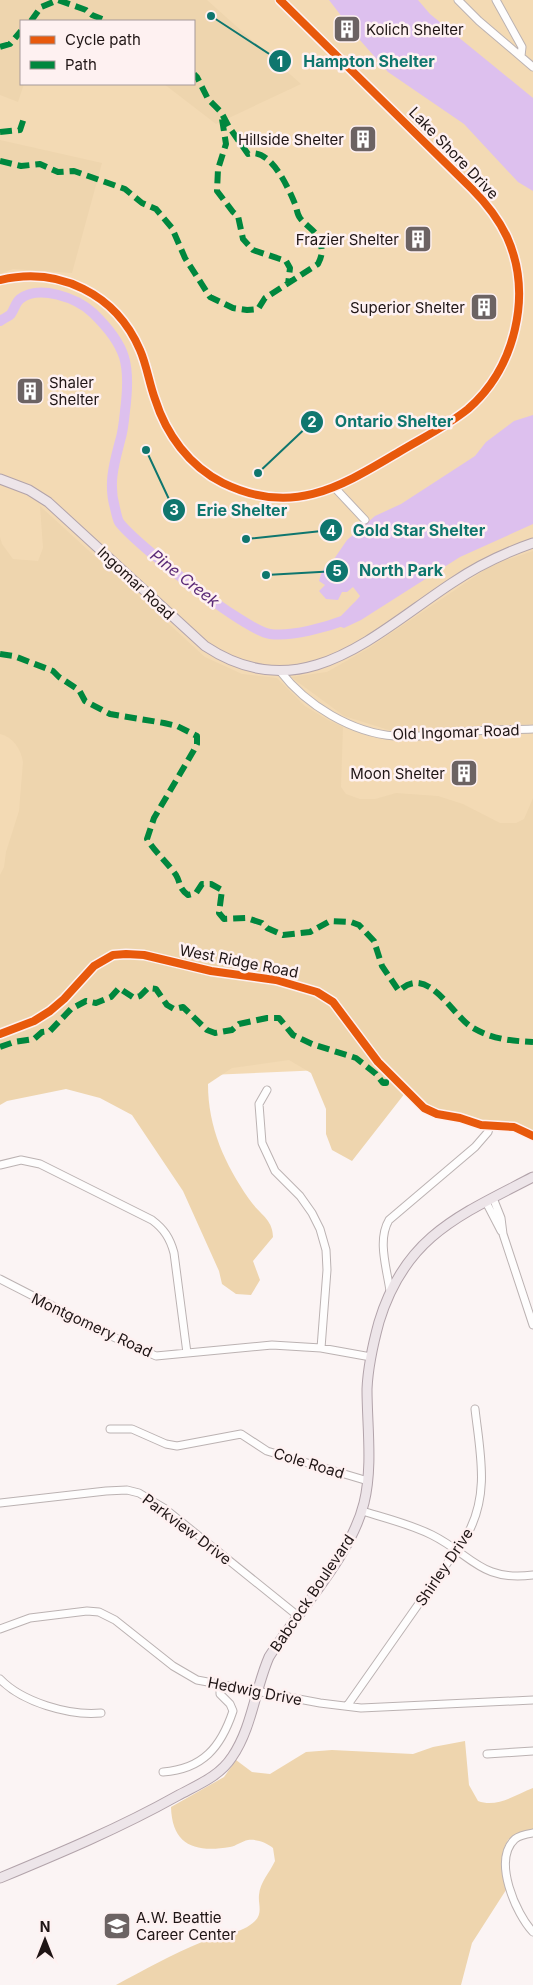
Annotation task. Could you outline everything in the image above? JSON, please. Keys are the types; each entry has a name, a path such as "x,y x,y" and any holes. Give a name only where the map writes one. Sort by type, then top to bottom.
{"main road":[{"name":"Ingomar Road","path":"0,479 29,490 48,502 205,646 234,662 256,669 280,672 307,668 339,657 479,566 505,553 533,543"},
{"name":"Babcock Boulevard","path":"0,1878 132,1821 215,1774 228,1762 238,1748 269,1657 345,1548 362,1511 368,1481 368,1387 371,1357 390,1291 403,1267 428,1239 448,1223 533,1177"}],"street":[{"name":"Lake Shore Drive","path":"0,280 23,276 51,278 80,287 106,303 126,325 139,347 158,409 167,429 190,459 222,483 243,491 275,497 305,496 335,488 356,478 468,409 483,393 502,366 511,344 518,316 519,286 515,259 508,239 485,203 280,0"},
{"path":"458,0 479,21 533,67"},
{"path":"496,0 522,47 521,56"},
{"path":"335,488 364,520"},
{"name":"Old Ingomar Road","path":"280,672 295,689 325,711 359,728 383,735 418,736 533,729"},
{"name":"West Ridge Road","path":"0,1034 34,1021 64,999 94,966 106,958 119,954 144,955 210,972 276,980 317,992 336,1005 378,1062 424,1108 437,1114 490,1126 514,1127 533,1136"},
{"path":"266,1090 259,1104 262,1143 275,1170 300,1196 312,1213 320,1229 326,1250 327,1270 321,1348"},
{"path":"390,1291 383,1238 389,1220 475,1147 488,1132 490,1126"},
{"path":"0,1165 21,1160 40,1164 152,1220 162,1228 170,1240 174,1253 187,1353"},
{"path":"490,1200 533,1325"},
{"name":"Montgomery Road","path":"0,1279 149,1354 170,1356 272,1345 321,1348 371,1357"},
{"name":"Shirley Drive","path":"348,1706 471,1527 482,1494 482,1475 475,1409"},
{"name":"Cole Road","path":"110,1429 132,1429 166,1444 177,1446 241,1434 261,1448 275,1454 368,1481"},
{"name":"Parkview Drive","path":"0,1503 106,1491 127,1490 139,1493 164,1508 298,1616"},
{"path":"362,1511 425,1531 494,1574 511,1577 533,1575"},
{"name":"Hedwig Drive","path":"0,1629 30,1618 99,1612 115,1620 186,1674 197,1680 220,1686 320,1703 362,1708 533,1700"},
{"path":"0,1679 20,1696 37,1703 78,1712 100,1713"},
{"path":"163,1772 182,1769 192,1765 206,1757 218,1744 232,1711 230,1704 220,1694 220,1686"},
{"path":"487,1754 533,1751"},
{"path":"533,1833 519,1836 511,1844 507,1854 506,1871 516,1907 533,1932"}],"shaded area":[{"path":"0,0 533,0 533,1131 519,1124 488,1122 434,1108 426,1103 415,1066 0,1084"},
{"path":"0,0 207,0 301,84 216,124 165,85 195,85 195,20 20,20 20,85 24,85 18,102 0,95"},
{"path":"329,0 418,0 430,14 533,98 533,191 518,182 464,124 388,72 359,39"},
{"path":"0,140 102,163 72,273 13,269 0,274"},
{"path":"533,415 533,524 460,557 361,620 344,628 335,625 338,619 360,596 353,587 347,592 342,592 338,600 326,599 319,591 325,585 319,581 327,563 332,562 347,540 375,516 401,504 475,456 486,442 514,421"},
{"path":"40,506 205,657 242,674 277,678 305,706 343,727 341,787 346,794 360,799 375,799 396,793 438,796 463,804 500,823 516,823 524,819 533,798 533,1131 519,1124 488,1122 434,1108 425,1103 409,1088 352,1161 332,1150 326,1134 326,1109 311,1073 289,1060 232,1068 208,1084 211,1116 225,1159 249,1199 268,1221 273,1237 253,1261 260,1280 251,1295 236,1294 222,1284 219,1271 183,1191 132,1115 100,1098 66,1089 7,1101 0,1105 0,875 4,867 6,852 19,811 23,762 16,744 0,734 0,537 2,544 13,559 38,561 43,548"},
{"path":"533,551 533,724 392,731 344,716 291,677 327,672 369,648 492,565"},
{"path":"465,1741 469,1785 478,1801 485,1803 499,1802 533,1788 533,1829 516,1834 508,1840 504,1848 503,1865 506,1890 472,1943 461,1985 116,1985 158,1962 191,1947 244,1929 255,1921 259,1915 260,1890 275,1861 273,1848 262,1842 251,1840 235,1846 217,1849 196,1847 188,1844 181,1838 172,1820 171,1807 224,1777 236,1760 252,1772 270,1774 306,1752 332,1750 413,1754 433,1747"}],"waterway":[{"name":"Pine Creek","path":"0,321 10,315 20,299 28,295 37,293 58,295 86,307 104,325 120,346 126,368 127,395 122,434 113,474 113,499 119,522 167,566 216,603 257,629 270,634 299,633 348,619"}],"marked path":[{"path":"32,20 41,7 58,0 86,10 92,15 104,20"},
{"path":"0,47 10,44 20,32"},
{"path":"0,161 21,166 40,164 58,172 74,171 125,189 142,203 156,209 172,228 185,258 210,297 233,308 258,309 265,298 318,264 322,253 321,245 317,235 299,216 292,197 277,170 264,156 256,153 248,154 221,112 208,99 195,75"},
{"path":"0,132 20,130 25,115"},
{"path":"222,119 226,144 218,169 217,191 238,216 243,239 253,250 286,261 290,268 288,284"},
{"path":"0,654 14,656 53,671 79,690 85,701 110,714 177,726 197,736 197,744 154,818 147,839 176,875 181,888 188,895 196,893 202,884 211,884 222,890 219,913 224,919 247,918 262,923 267,928 283,935 310,932 330,921 351,922 359,925 374,941 382,966 399,991 410,984 420,983 430,987 439,994 465,1022 480,1032 502,1039 533,1042"},
{"path":"0,1047 14,1042 34,1039 42,1032 50,1031 71,1009 86,1001 96,1003 111,997 119,988 134,998 140,996 148,988 156,989 167,1005 174,1009 183,1007 207,1030 215,1033 232,1030 239,1024 267,1018 279,1018 293,1035 312,1044 356,1058 376,1074 383,1083 386,1083 386,1071"}],"cycle path":[{"path":"0,280 43,277 64,281 83,289 101,300 116,313 130,330 140,350 165,424 180,448 211,476 248,493 272,497 294,497 336,486 434,432 468,409 498,373 508,352 515,329 518,283 515,259 507,237 496,217 477,194 280,0"},
{"path":"0,1034 34,1021 50,1011 64,999 94,966 113,955 144,955 211,971 276,980 317,992 333,1002 378,1062 424,1108 437,1114 460,1118 481,1125 514,1127 533,1136"}],"place":[{"name":"Hampton Shelter","path":"211,16"},
{"name":"Kolich Shelter","path":"347,29"},
{"name":"Hillside Shelter","path":"363,139"},
{"name":"Frazier Shelter","path":"418,239"},
{"name":"Superior Shelter","path":"484,307"},
{"name":"Shaler Shelter","path":"30,391"},
{"name":"Erie Shelter","path":"146,450"},
{"name":"Ontario Shelter","path":"258,473"},
{"name":"Gold Star Shelter","path":"246,539"},
{"name":"North Park","path":"266,575"},
{"name":"Moon Shelter","path":"464,773"},
{"name":"A.W. Beattie Career Center","path":"117,1926"}]}
